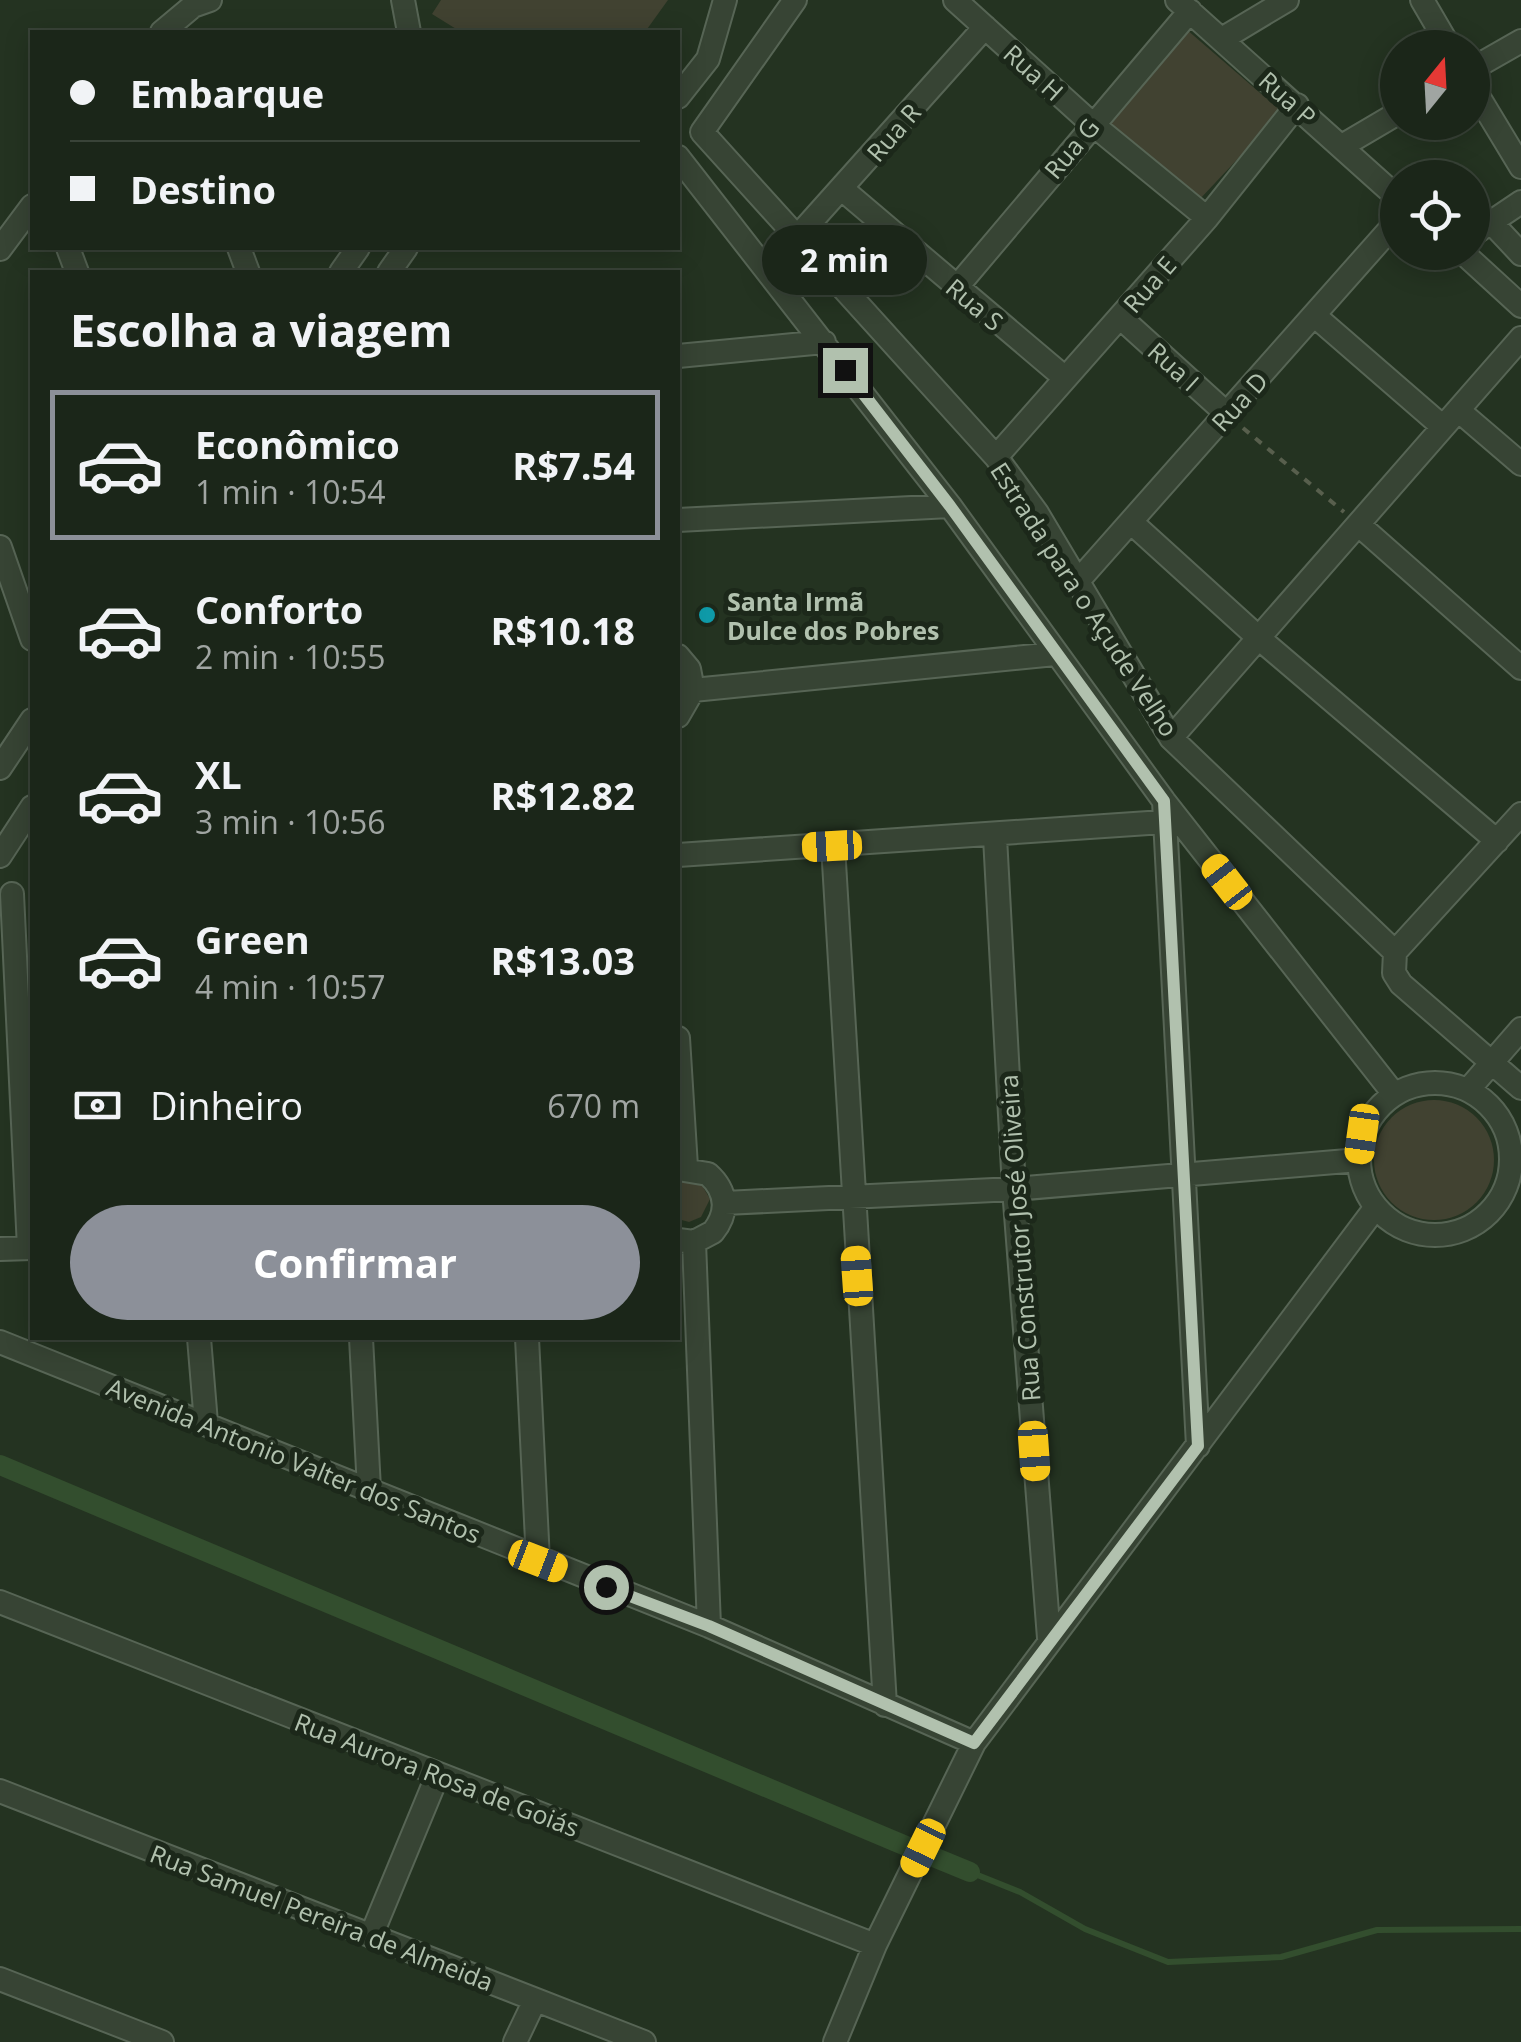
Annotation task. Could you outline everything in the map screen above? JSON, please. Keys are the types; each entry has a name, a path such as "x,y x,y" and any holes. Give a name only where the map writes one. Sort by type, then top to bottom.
{"street":[{"path":"165,30 193,6 210,0"},
{"path":"403,0 409,30"},
{"path":"680,95 708,58 725,0"},
{"name":"Estrada para o Açude Velho","path":"795,0 702,132 996,458 1078,581 1171,738 1394,952 1393,968 1401,984 1521,1088"},
{"name":"Rua H","path":"955,0 1091,123 1207,218"},
{"path":"1222,39 1287,0"},
{"path":"1422,0 1440,30"},
{"name":"Rua P","path":"1183,6 1380,181"},
{"name":"Rua G","path":"956,288 1183,6"},
{"name":"Rua R","path":"799,236 984,27"},
{"path":"1490,59 1521,41"},
{"name":"Rua E","path":"996,458 1207,218 1297,106"},
{"path":"1490,116 1521,168"},
{"path":"1342,146 1380,124"},
{"path":"680,159 950,506 1170,815 1394,1094"},
{"name":"Rua S","path":"842,190 1065,378"},
{"path":"1490,223 1521,202"},
{"path":"0,250 30,209"},
{"path":"1490,233 1521,254"},
{"name":"Rua D","path":"1078,581 1380,241"},
{"path":"1482,270 1521,306"},
{"path":"1316,316 1451,418 1521,464"},
{"name":"Rua I","path":"1120,317 1227,414"},
{"path":"1171,738 1521,338"},
{"path":"680,356 824,342"},
{"path":"680,520 950,506"},
{"path":"1132,523 1260,640 1497,840"},
{"path":"1359,524 1521,668"},
{"path":"0,547 30,633"},
{"path":"693,690 1056,654"},
{"path":"680,658 689,669 693,690 680,713"},
{"path":"0,768 30,723"},
{"path":"0,856 30,810"},
{"path":"1394,952 1521,814"},
{"path":"680,855 995,836 1170,815"},
{"path":"1170,815 1198,1446"},
{"name":"Rua Construtor José Oliveira","path":"995,836 1014,1189 1049,1638"},
{"path":"832,846 886,1705"},
{"path":"15,893 30,1226"},
{"path":"1468,1090 1521,1029"},
{"path":"1431,1083 1468,1090 1496,1114 1511,1148 1511,1172 1502,1196 1488,1215 1467,1228 1443,1235 1406,1228 1376,1208 1364,1185 1359,1160 1362,1134 1375,1112 1394,1094 1431,1083"},
{"path":"680,1103 682,1168 697,1168 717,1182 725,1203 720,1224 686,1241 709,1626"},
{"path":"725,1203 1014,1189 1359,1160"},
{"path":"836,2042 874,1946 974,1743 1049,1638 1376,1208"},
{"path":"0,1249 30,1248"},
{"path":"199,1340 206,1422"},
{"path":"360,1340 369,1490"},
{"path":"528,1340 538,1561"},
{"name":"Avenida Antonio Valter dos Santos","path":"0,1342 206,1422 538,1561 709,1626 974,1743"},
{"name":"Rua Aurora Rosa de Goiás","path":"0,1602 874,1946"},
{"path":"371,1936 438,1774"},
{"name":"Rua Samuel Pereira de Almeida","path":"0,1791 644,2042"},
{"path":"0,1980 162,2042"},
{"path":"515,2042 535,2000"}],"path":[{"path":"1227,414 1359,524"}],"green space":[{"path":"441,0 668,0 646,30 458,30 432,14"},
{"path":"1186,29 1282,112 1199,200 1106,122"},
{"path":"1434,1100 1457,1105 1476,1118 1489,1137 1494,1160 1489,1183 1476,1202 1457,1215 1434,1220 1411,1215 1392,1202 1379,1183 1374,1160 1379,1137 1392,1118 1411,1105"},
{"path":"680,1180 700,1182 710,1199 701,1217 689,1222 680,1220"}],"waterway":[{"path":"0,1465 906,1846"},
{"path":"936,1858 970,1872"},
{"path":"970,1872 1020,1892 1085,1929 1168,1962 1281,1957 1377,1930 1521,1929"}],"place":[{"name":"Santa Irmã Dulce dos Pobres","path":"707,615"}],"route":[{"path":"606,1587 709,1626 974,1743 1049,1638 1198,1446 1164,801 950,506 845,370"}]}
